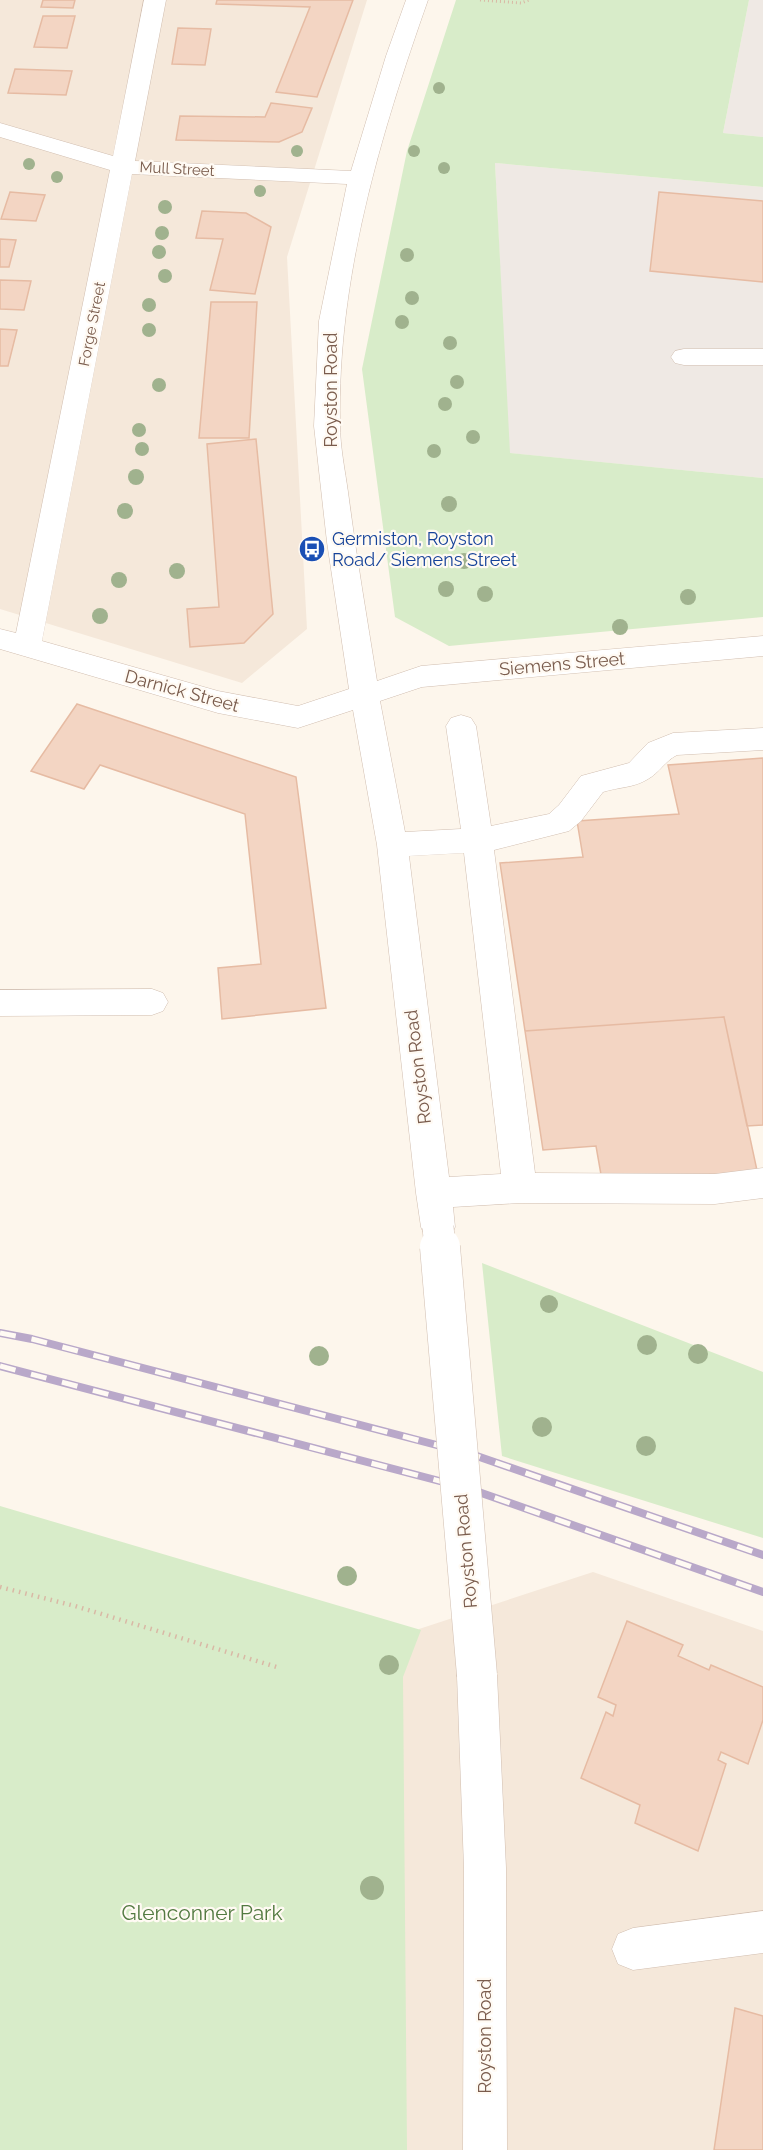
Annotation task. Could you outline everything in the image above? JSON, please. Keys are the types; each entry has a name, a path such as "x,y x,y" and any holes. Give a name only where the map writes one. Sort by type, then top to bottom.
{"street":[{"name":"Forge Street","path":"13,644 124,166 155,0"},
{"name":"Royston Road","path":"417,0 397,56 360,178 331,321 327,426 341,542 365,697 392,844 435,1210 477,1675 485,1868 485,2150"},
{"name":"Mull Street","path":"0,130 124,166 360,178"},
{"path":"684,357 763,357"},
{"name":"Darnick Street","path":"13,644 218,702 298,717 365,697"},
{"name":"Siemens Street","path":"365,697 421,677 763,646"},
{"path":"461,726 482,861 520,1188"},
{"path":"392,844 478,840 530,831 558,823 570,813 592,784 639,771 657,751 672,744 763,739"},
{"path":"0,1003 152,1002"},
{"path":"435,1210 520,1188 702,1190 763,1184"},
{"path":"633,1949 763,1932"}],"path":[{"path":"480,0 521,3 529,0"},
{"path":"0,1587 75,1606 280,1668"}],"shaded area":[{"path":"0,0 367,0 287,257 307,629 242,683 0,609"},
{"path":"749,0 763,0 763,137 723,133"},
{"path":"495,163 763,187 763,478 509,453"},
{"path":"593,1572 763,1631 763,2150 404,2150 400,1676 419,1629"}],"green space":[{"path":"456,0 749,0 723,133 763,137 763,187 495,163 510,453 763,478 763,617 449,646 395,617 362,369 407,151"},
{"path":"482,1263 763,1372 763,1538 502,1456"},
{"name":"Glenconner Park","path":"0,1506 421,1630 403,1677 407,2150 0,2150"}],"building":[{"path":"43,0 75,0 73,8 41,7"},
{"path":"217,0 353,0 317,97 276,92 310,7 216,4"},
{"path":"43,16 75,16 67,48 34,47"},
{"path":"178,28 211,29 205,65 172,64"},
{"path":"15,69 72,71 66,95 8,93"},
{"path":"271,103 312,108 302,132 279,142 176,140 180,116 265,117"},
{"path":"10,192 45,195 36,221 1,219"},
{"path":"659,192 763,201 763,282 650,271"},
{"path":"202,211 246,213 271,227 255,294 210,290 223,239 196,238"},
{"path":"0,239 16,240 9,267 0,267"},
{"path":"0,280 31,281 24,310 0,309"},
{"path":"211,302 257,302 249,438 199,438"},
{"path":"0,329 17,330 8,366 0,366"},
{"path":"256,439 273,614 244,643 190,647 187,609 219,607 207,444"},
{"path":"77,704 296,777 326,1008 222,1019 218,968 261,964 245,814 100,765 84,789 31,771"},
{"path":"763,758 763,1125 747,1126 724,1017 525,1031 500,863 583,857 577,821 679,814 668,765"},
{"path":"724,1017 758,1175 603,1186 596,1146 543,1150 525,1031"},
{"path":"627,1621 683,1645 678,1656 709,1670 711,1665 763,1687 763,1720 748,1764 721,1752 718,1760 726,1764 698,1851 635,1823 640,1805 581,1778 606,1712 613,1716 616,1705 598,1697"},
{"path":"735,2008 763,2016 763,2150 714,2150"}],"railway":[{"path":"0,1333 32,1339 471,1454 763,1555"},
{"path":"0,1366 470,1489 763,1592"}],"place":[{"name":"Germiston, Royston Road/ Siemens Street","path":"312,549"}]}
